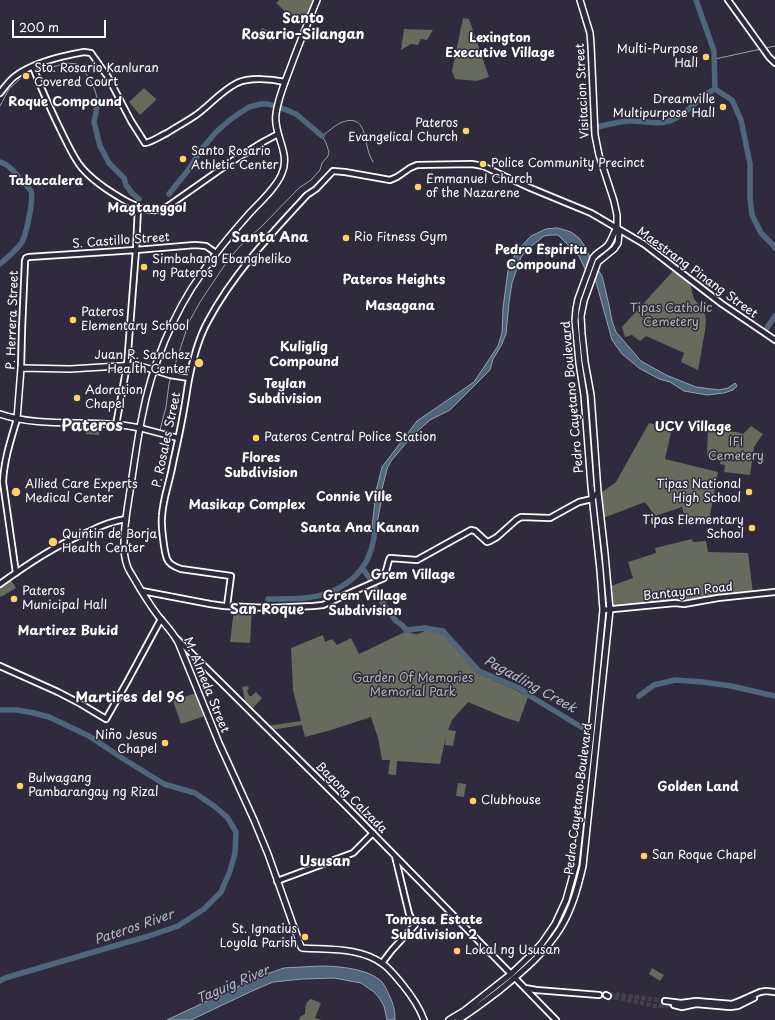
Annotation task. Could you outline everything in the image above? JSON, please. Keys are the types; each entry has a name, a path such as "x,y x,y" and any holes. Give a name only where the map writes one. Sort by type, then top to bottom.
{"main road":[{"name":"M. Almeda Street","path":"317,0 285,82 276,113 275,123 285,159 282,174 273,187 216,253 200,275 169,331 154,370 140,428 126,519 124,543 125,557 128,568 161,620 176,638 219,743 254,820 300,945 302,948 358,953 382,963"},
{"name":"Visitacion Street","path":"580,0 590,33 594,131 599,155 614,201 617,215 617,228"},
{"name":"Pedro Cayetano Boulevard","path":"458,1020 489,999 542,943 552,928 566,900 576,864 603,610 584,395 575,321 577,304 593,259 608,246 614,231 617,228"},
{"name":"Pedro Cayetano Boulevard","path":"449,1020 464,1011 509,978 515,978 545,949 561,927 573,902 580,879 610,610 598,492 591,395 585,362 581,325 584,301 591,280 598,262 612,252 618,242 619,233 617,228"},
{"path":"21,368 81,368 136,365 154,370"},
{"name":"P. Herrera Street","path":"17,419 21,368"},
{"path":"0,413 14,416 17,419 116,424 140,428"},
{"path":"382,963 412,998 424,1020"}],"street":[{"path":"728,0 770,59 775,63"},
{"path":"0,94 13,78 33,67 51,60 79,53 91,53 108,77 131,121 145,143 154,140 196,116 236,84 263,79 285,82"},
{"path":"33,67 49,107 75,159 82,168 104,188 138,207 148,210 158,211 164,209 231,162 278,134"},
{"name":"P. Rosales Street","path":"227,606 231,576 181,569 170,564 167,558 162,516 189,378 203,330 215,308 247,261 307,195 316,189 333,171 390,180 417,165 472,164 483,166 502,175"},
{"name":"Maestrang Pinang Street","path":"502,175 591,213 644,244 722,304 775,340"},
{"path":"116,424 127,365 138,207"},
{"name":"S. Castillo Street","path":"26,258 201,245 206,246 216,253"},
{"name":"P. Herrera Street","path":"21,368 26,258"},
{"path":"154,370 170,376 189,378"},
{"name":"P. Herrera Street","path":"16,572 3,480 8,452 17,419"},
{"path":"140,428 178,438"},
{"path":"142,591 227,606 269,608 323,605 384,578 390,558 417,560 471,530 475,531 487,542 490,542 521,517 550,518 579,502 592,499 598,492"},
{"path":"0,584 45,553 71,539 103,525 126,519"},
{"name":"Bantayan Road","path":"603,610 674,603 684,604 718,598 775,592"},
{"path":"0,666 79,702 106,719 161,620"},
{"name":"Bagong Calzada","path":"176,638 373,833 509,978"},
{"path":"277,882 353,853 373,833"},
{"path":"382,963 415,924 409,914 395,856"},
{"path":"515,978 556,1020"},
{"path":"526,988 599,995"},
{"path":"665,1001 681,1003 696,1001 732,1004 760,992 766,991 775,994"},
{"path":"672,1005 682,1007 696,1004 735,1007 761,995 775,994"}],"green space":[{"path":"279,0 314,0 303,23 289,15 276,3"},
{"path":"463,18 469,19 489,77 477,81 455,79 452,71"},
{"path":"262,28 274,33 271,41 258,36"},
{"path":"404,29 433,30 427,40 421,39 418,45 411,44 401,50"},
{"path":"144,88 156,99 140,115 129,102"},
{"name":"Tipas Catholic Cemetery","path":"673,271 690,283 694,299 704,310 706,320 705,331 698,370 681,362 684,353 646,336 640,341 632,335 625,337 622,327"},
{"path":"649,423 672,428 665,459 718,472 709,521 686,520 682,507 655,516 645,502 603,518 601,493 616,482"},
{"path":"86,425 99,425 99,435 86,434"},
{"name":"IFI Cemetery","path":"751,426 763,434 754,447 750,475 724,472 725,465 720,464 721,458 707,456 708,430 737,432 743,434"},
{"path":"692,539 693,542 706,541 708,552 748,553 753,593 613,607 611,586 633,578 628,562 656,553 655,548"},
{"path":"10,579 16,588 1,597 0,586"},
{"path":"234,609 252,610 250,643 230,642"},
{"name":"Garden Of Memories Memorial Park","path":"427,630 443,634 477,673 516,690 528,697 519,722 468,702 452,720 448,730 456,731 453,746 445,745 446,736 440,764 397,761 396,775 388,774 390,760 382,760 378,738 371,717 305,737 302,725 271,730 267,726 301,721 293,690 291,648 323,635 325,642 332,639 337,645 351,638 359,654 407,631 418,634"},
{"path":"248,686 249,689 247,690 249,696 256,692 262,698 253,708 245,701 242,687"},
{"path":"196,693 205,716 181,724 173,701"},
{"path":"458,783 466,784 464,797 456,796"},
{"path":"652,968 664,975 660,981 649,974"},
{"path":"311,999 321,1003 315,1018 321,1020 299,1020 300,1017 305,1014 306,1004"}],"water":[{"path":"558,228 571,232 579,238 584,245 602,276 612,321 616,332 641,361 666,375 696,387 719,390 728,388 735,383 737,386 733,390 724,393 707,395 684,391 670,382 659,379 639,368 622,354 612,340 595,278 585,269 579,256 558,235 544,236 521,257 512,283 506,334 493,359 490,370 450,410 430,420 413,435 391,461 387,469 382,489 376,529 372,528 376,491 382,467 417,421 474,382 498,346 502,333 503,308 508,271 516,252 531,236 546,229"},
{"path":"322,966 354,969 377,978 386,988 391,999 395,1020 387,1020 384,1006 380,999 374,992 361,983 334,978 273,982 191,1020 167,1020 258,977 284,968"}],"waterway":[{"path":"696,0 714,51 715,89"},
{"path":"766,48 775,46"},
{"path":"715,59 761,49"},
{"path":"38,71 67,63 77,64 91,81 96,92 97,102"},
{"path":"0,106 9,89 20,79"},
{"path":"715,89 732,100 741,120 750,164 750,197 752,215 761,233 775,248"},
{"path":"591,128 628,121 656,123 667,122 684,113 709,92 715,89"},
{"path":"97,102 94,122 100,146 109,163 124,178 126,185 139,199"},
{"path":"169,194 216,132 231,119 249,107 268,104 284,109 296,114 322,136"},
{"path":"172,374 189,322 200,302 228,260 240,246 299,188 311,180 320,170 322,163 328,156 329,152 322,136 340,123 348,121 358,123 364,132 368,152 373,162"},
{"name":"Pateros River","path":"0,162 13,170 30,189 32,195 26,232 22,242 15,251 0,264"},
{"path":"764,334 775,316"},
{"path":"160,430 166,407 171,377"},
{"path":"268,599 316,596 327,593 346,584 354,577 367,560 373,543 376,522"},
{"name":"Pagadling Creek","path":"363,569 373,583 382,602 396,621 406,630 425,628 443,631 479,671 521,689 588,731"},
{"name":"Pagadling Creek","path":"639,696 654,685 675,680 731,686 775,696"},
{"name":"Pateros River","path":"0,710 17,710 49,717 89,736 164,784 195,793 227,817 236,832 235,853 230,871 221,892 204,909 178,926 149,936 5,978 0,981"}],"tunnel":[{"path":"609,995 614,994 665,1001"},
{"path":"608,996 655,1006 672,1005"}],"place":[{"name":"Multi-Purpose Hall","path":"706,57"},
{"name":"Sto. Rosario Kanluran Covered Court","path":"26,76"},
{"name":"Dreamville Multipurpose Hall","path":"723,107"},
{"name":"Pateros Evangelical Church","path":"466,131"},
{"name":"Santo Rosario Athletic Center","path":"183,159"},
{"name":"Police Community Precinct","path":"483,164"},
{"name":"Emmanuel Church of the Nazarene","path":"418,187"},
{"name":"Rio Fitness Gym","path":"346,238"},
{"name":"Simbahang Ebangheliko ng Pateros","path":"144,267"},
{"name":"Pateros Elementary School","path":"73,320"},
{"name":"Juan R. Sanchez Health Center","path":"199,363"},
{"name":"Adoration Chapel","path":"77,398"},
{"name":"Pateros Central Police Station","path":"256,438"},
{"name":"Allied Care Experts Medical Center","path":"16,492"},
{"name":"Tipas National High School","path":"749,492"},
{"name":"Tipas Elementary School","path":"752,528"},
{"name":"Quintin de Borja Health Center","path":"53,542"},
{"name":"Pateros Municipal Hall","path":"14,599"},
{"name":"Niño Jesus Chapel","path":"165,743"},
{"name":"Bulwagang Pambarangay ng Rizal","path":"20,786"},
{"name":"Clubhouse","path":"473,801"},
{"name":"San Roque Chapel","path":"644,856"},
{"name":"St. Ignatius Loyola Parish","path":"305,937"},
{"name":"Lokal ng Ususan","path":"457,951"}],"district":[{"name":"Santo Rosario–Silangan","path":"303,28"},
{"name":"Lexington Executive Village","path":"500,46"},
{"name":"Roque Compound","path":"65,102"},
{"name":"Tabacalera","path":"46,181"},
{"name":"Magtanggol","path":"147,208"},
{"name":"Santa Ana","path":"270,238"},
{"name":"Pedro Espiritu Compound","path":"541,258"},
{"name":"Pateros Heights","path":"394,280"},
{"name":"Masagana","path":"400,306"},
{"name":"Kuliglig Compound","path":"304,354"},
{"name":"Teylan Subdivision","path":"285,392"},
{"name":"Pateros","path":"92,427"},
{"name":"UCV Village","path":"693,427"},
{"name":"Flores Subdivision","path":"261,466"},
{"name":"Connie Ville","path":"354,497"},
{"name":"Masikap Complex","path":"247,505"},
{"name":"Santa Ana Kanan","path":"360,528"},
{"name":"Grem Village","path":"413,575"},
{"name":"Grem Village Subdivision","path":"365,604"},
{"name":"San Roque","path":"267,610"},
{"name":"Martirez Bukid","path":"68,631"},
{"name":"Martires del 96","path":"130,698"},
{"name":"Golden Land","path":"698,787"},
{"name":"Ususan","path":"325,862"},
{"name":"Tomasa Estate Subdivision 2","path":"434,928"}],"water label":[{"name":"Taguig River","path":"233,985"}]}
